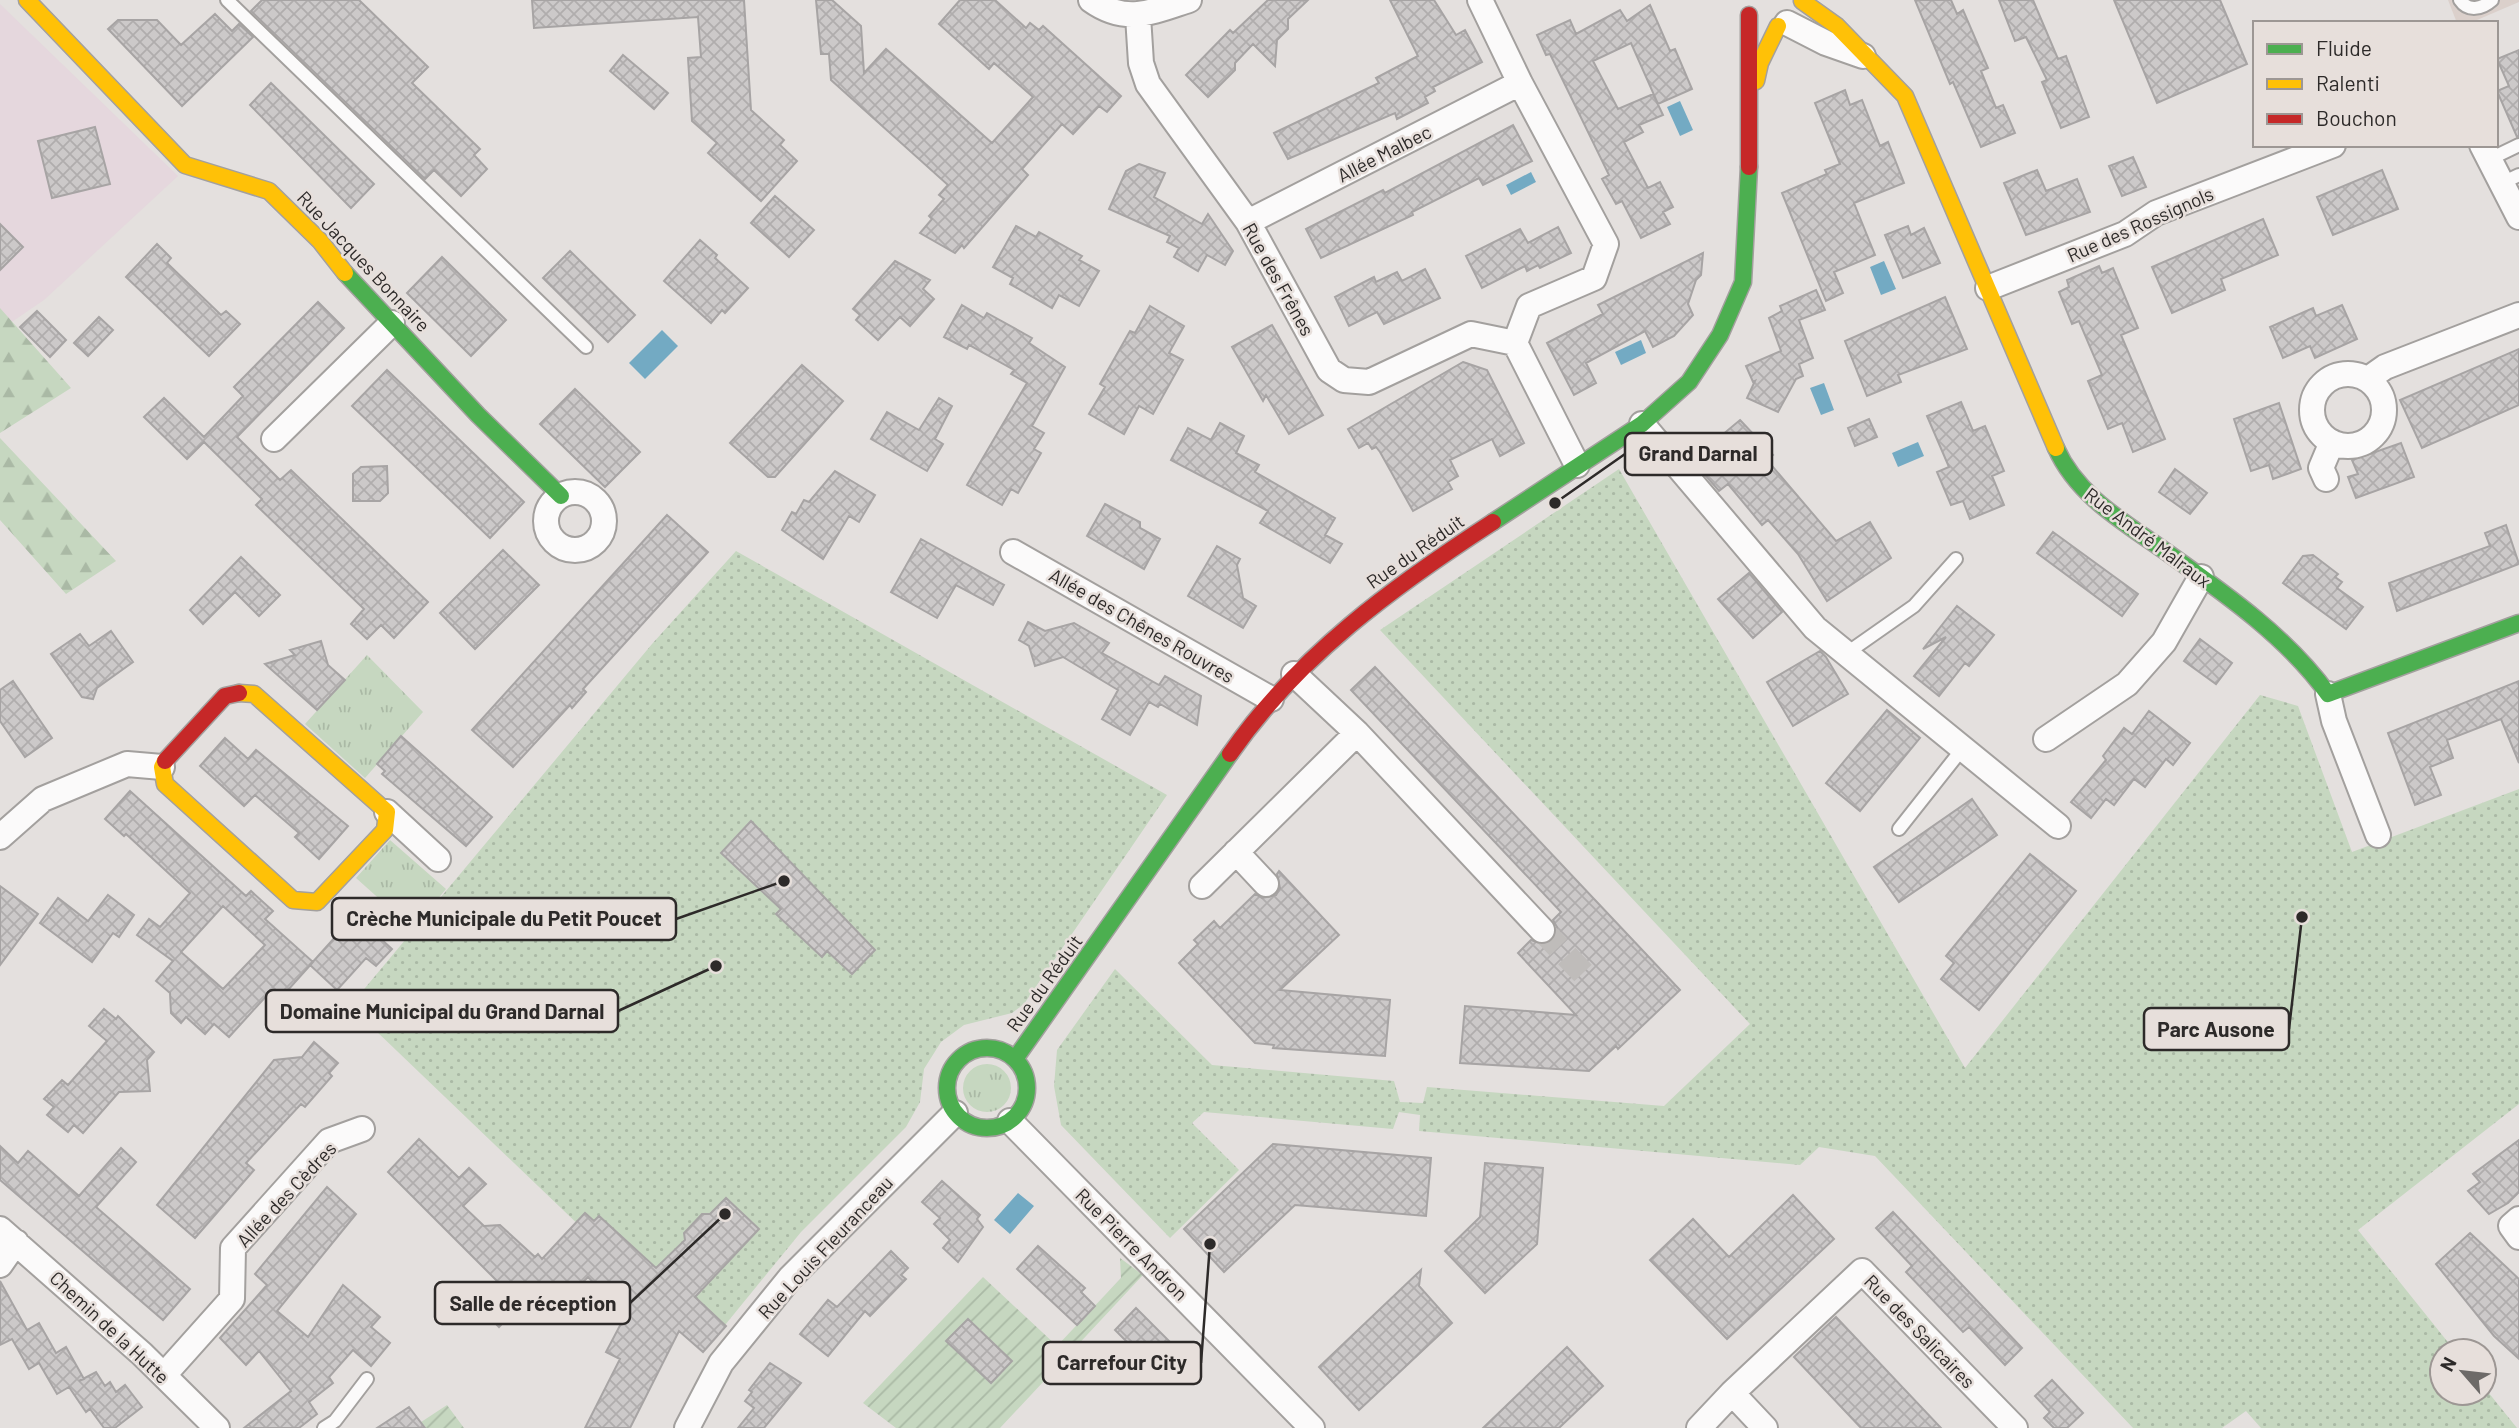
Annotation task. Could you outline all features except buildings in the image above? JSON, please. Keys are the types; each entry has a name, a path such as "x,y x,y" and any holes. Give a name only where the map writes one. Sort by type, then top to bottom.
{"street":[{"name":"Rue Jacques Bonnaire","path":"27,0 185,165 269,191 320,241 352,283 478,415 561,496"},
{"path":"1091,0 1101,7 1138,16 1189,0"},
{"path":"1480,0 1520,83 1606,244 1594,278 1529,306 1515,343 1577,465"},
{"name":"Rue du Réduit","path":"1748,115 1760,64 1782,25 1799,10 1802,1"},
{"name":"Rue André Malraux","path":"1802,1 1837,26 1863,56 1885,73 1905,96 2062,462 2088,496 2201,577 2307,664 2328,694"},
{"path":"1746,7 1761,25 1782,25"},
{"name":"Rue du Réduit","path":"1015,1059 1271,699 1294,674 1408,577 1642,424 1689,382 1720,335 1742,282 1748,246 1746,7"},
{"name":"Rue des Frênes","path":"1138,16 1141,62 1148,84 1248,222 1329,370 1344,380 1369,382 1471,334 1515,343"},
{"name":"Rue André Malraux","path":"1782,25 1863,56"},
{"name":"Allée Malbec","path":"1248,222 1520,83"},
{"name":"Rue des Rossignols","path":"1988,288 2125,234 2157,213 2328,147"},
{"path":"2486,152 2510,179 2519,217"},
{"path":"2368,379 2385,367 2519,315"},
{"path":"274,439 392,323"},
{"path":"2349,374 2368,379 2384,402 2381,425 2375,434 2355,446 2332,442 2316,426 2313,415 2315,397 2326,382 2337,376 2349,374"},
{"path":"1642,424 1815,628 2058,826"},
{"path":"2326,480 2321,468 2332,442"},
{"name":"Allée des Chênes Rouvres","path":"1013,552 1271,699"},
{"path":"2046,739 2127,684 2164,642 2201,577"},
{"path":"2378,835 2334,721 2328,694 2519,623"},
{"path":"1294,674 1357,733 1542,930"},
{"path":"387,812 385,830 317,902 306,903 293,900 165,784 162,767 168,757 225,696 254,694 387,812 438,859"},
{"path":"1202,886 1357,733"},
{"path":"0,837 43,799 127,764 162,767"},
{"path":"1236,852 1266,884"},
{"path":"983,1048 1005,1052 1015,1059 1022,1068 1027,1091 1019,1113 1010,1121 999,1127 975,1126 955,1112 947,1089 948,1077 961,1057 983,1048"},
{"name":"Rue Louis Fleuranceau","path":"687,1428 721,1363 790,1278 955,1112"},
{"name":"Rue Pierre Andron","path":"1010,1121 1312,1428"},
{"name":"Allée des Cèdres","path":"164,1375 232,1299 233,1248 329,1141 362,1129"},
{"path":"2519,1219 2511,1226 2519,1237"},
{"path":"0,1265 8,1236"},
{"name":"Chemin de la Hutte","path":"8,1236 164,1375 217,1428"},
{"name":"Rue des Salicaires","path":"1699,1428 1732,1393 1862,1271 2015,1428"},
{"path":"1732,1393 1765,1428"}],"lane":[{"path":"227,0 586,347"},
{"path":"2460,0 2471,8 2481,8 2492,0"},
{"path":"2486,152 2519,145"},
{"path":"1847,653 1914,607 1956,559"},
{"path":"1899,829 1963,748"},
{"path":"324,1428 335,1421 367,1379"}],"shaded area":[{"path":"2448,0 2519,0 2475,21 2456,21"},
{"path":"0,4 178,176 44,300 0,330"}],"green space":[{"path":"0,308 71,388 0,433"},
{"path":"0,438 116,561 66,594 0,520"},
{"path":"1619,469 1965,1068 2260,695 2298,706 2352,852 2519,789 2519,1104 2358,1230 2444,1337 2428,1337 2428,1407 2498,1407 2498,1404 2517,1428 2261,1428 2246,1411 2222,1428 2133,1428 1875,1156 1819,1147 1800,1165 1419,1131 1420,1115 1399,1112 1393,1129 1204,1112 1192,1123 1239,1170 1170,1238 1061,1125 1054,1086 1057,1050 1115,969 1212,1065 1394,1081 1400,1102 1423,1103 1427,1087 1664,1106 1750,1024 1380,630"},
{"path":"736,551 1167,795 1024,1004 1012,1013 964,1025 941,1042 924,1069 920,1102 906,1127 801,1232 703,1352 613,1273 610,1255 350,1006 652,644"},
{"path":"367,655 423,712 365,778 305,724"},
{"path":"390,840 446,889 413,929 356,878"},
{"path":"987,1064 1004,1071 1011,1088 1004,1105 987,1112 970,1105 963,1088 970,1071"},
{"path":"1120,1258 1143,1275 1000,1428 896,1428 863,1403 983,1277 1057,1346 1121,1278"},
{"path":"447,1405 464,1428 412,1428"}],"water":[{"path":"1680,101 1693,130 1680,136 1667,107"},
{"path":"1531,172 1536,182 1511,195 1506,185"},
{"path":"1884,261 1896,289 1881,295 1870,267"},
{"path":"662,330 678,346 645,379 629,363"},
{"path":"1641,340 1646,353 1621,365 1615,352"},
{"path":"1824,383 1834,410 1821,415 1810,388"},
{"path":"1918,442 1924,456 1898,467 1892,453"},
{"path":"1018,1193 1034,1206 1010,1234 994,1220"}],"tunnel":[{"path":"1542,930 1583,973"}],"traffic: fast":[{"path":"1493,522 1642,424 1689,382 1720,335 1743,282 1749,167"},
{"path":"345,273 478,415 561,496"},
{"path":"2056,448 2077,482 2091,496 2256,619 2295,655 2328,694 2519,623"},
{"path":"1015,1059 1230,754"},
{"path":"987,1048 1002,1051 1015,1060 1024,1073 1027,1088 1024,1103 1015,1116 1002,1125 987,1128 972,1125 959,1116 950,1103 947,1088 950,1073 959,1060 972,1051 987,1048"}],"traffic: slow":[{"path":"27,0 185,165 269,191 320,241 345,273"},
{"path":"1802,1 1837,26 1905,96 2056,448"},
{"path":"1756,81 1760,63 1778,26"},
{"path":"165,761 162,767 165,784 293,900 317,902 385,830 387,812 254,694 239,693"}],"traffic: jam":[{"path":"1749,15 1749,167"},
{"path":"1230,754 1286,685 1317,654 1384,598 1493,522"},
{"path":"165,761 225,696 239,693"}],"place":[{"name":"Grand Darnal","path":"1555,503"},
{"name":"Crèche Municipale du Petit Poucet","path":"784,881"},
{"name":"Parc Ausone","path":"2302,917"},
{"name":"Domaine Municipal du Grand Darnal","path":"716,966"},
{"name":"Salle de réception","path":"725,1214"},
{"name":"Carrefour City","path":"1210,1244"}]}
